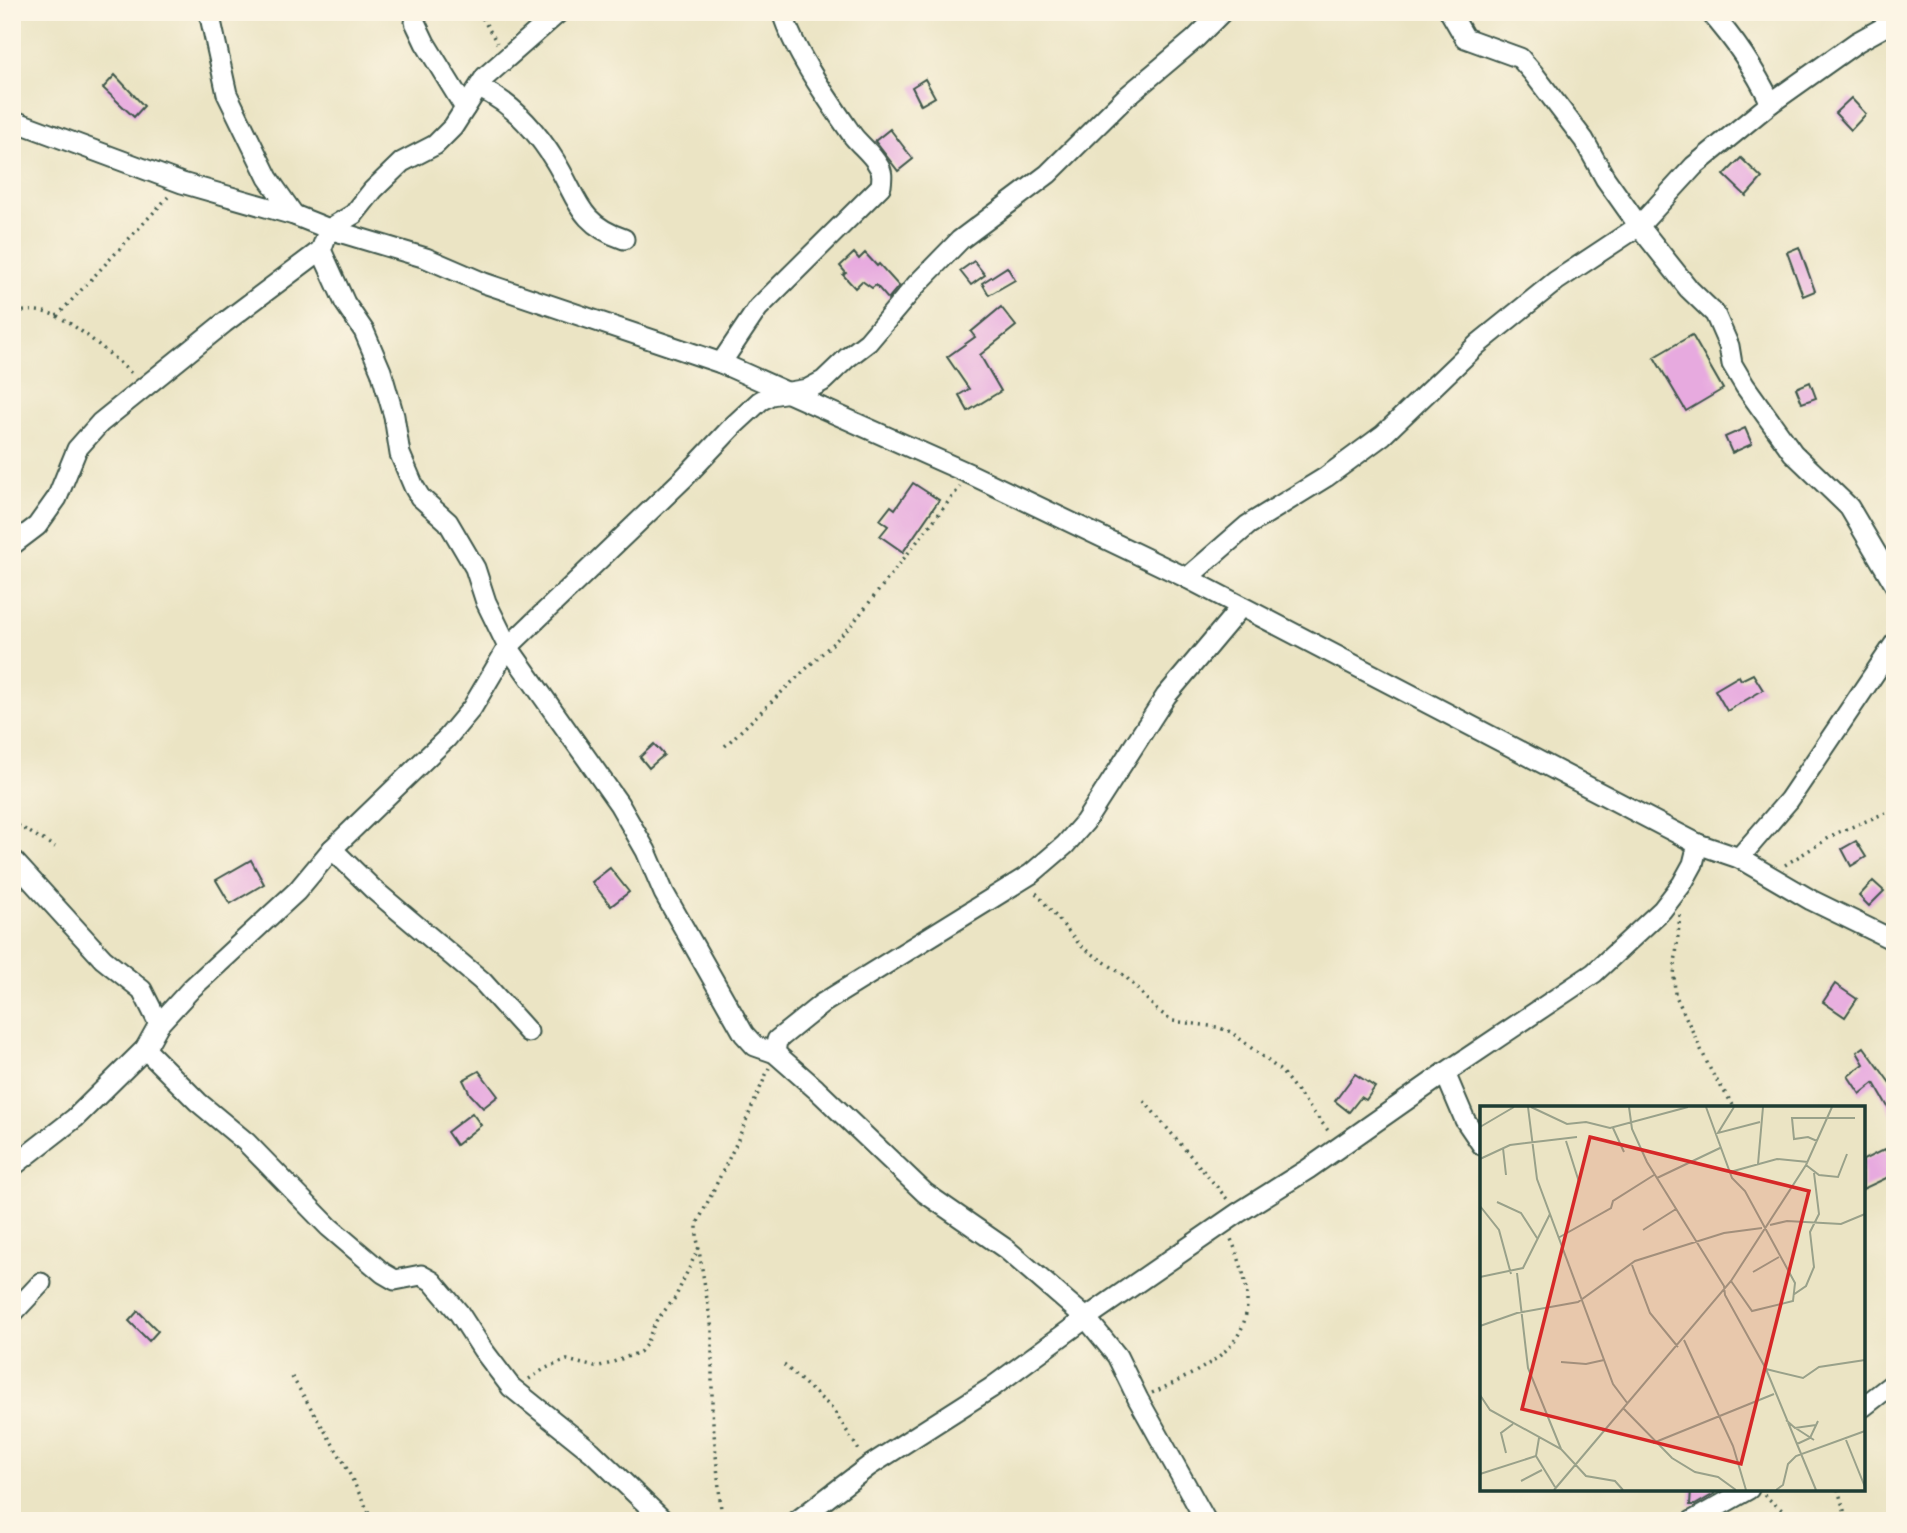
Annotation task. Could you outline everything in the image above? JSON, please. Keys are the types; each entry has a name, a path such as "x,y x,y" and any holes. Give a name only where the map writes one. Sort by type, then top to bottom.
{"street":[{"path":"209,12 227,94 268,178 295,215"},
{"path":"12,545 37,526 57,498 77,449 100,423 321,250 328,229 354,214 373,190 402,162 435,145 453,127 485,78 559,12"},
{"path":"721,363 758,308 881,186 882,175 878,165 854,137 810,69 787,29 782,12"},
{"path":"12,1167 75,1118 145,1049 159,1024 202,978 297,891 332,849 447,738 472,708 508,647 683,479 742,418 771,395 807,389 823,381 868,342 917,284 961,240 1048,174 1125,98 1195,40 1222,12"},
{"path":"1450,12 1465,38 1520,58 1534,73 1584,140 1605,178 1639,226 1689,289 1715,314 1729,346 1732,364 1745,386 1793,453 1849,508 1895,585"},
{"path":"1710,12 1729,33 1748,61 1771,103"},
{"path":"1187,579 1248,525 1326,477 1383,436 1478,344 1532,299 1639,226 1695,166 1771,103 1857,41 1895,21"},
{"path":"415,22 465,108"},
{"path":"479,88 493,94 533,130 555,161 589,220 599,228 624,239"},
{"path":"12,120 182,183 295,215 328,229 426,258 484,283 721,363 970,474 1187,579 1698,844 1740,858 1811,900 1895,941"},
{"path":"321,250 345,303 364,331 381,371 394,416 400,454 414,488 448,522 475,568 486,602 508,647 619,804 646,851 664,893 744,1034 755,1046 775,1053 850,1120 925,1193 1006,1249 1086,1318 1117,1356 1206,1521"},
{"path":"775,1053 777,1040 823,1003 1031,874 1065,845 1085,822 1166,696 1240,608"},
{"path":"1740,858 1789,800 1895,643"},
{"path":"797,1521 869,1466 991,1388 1086,1318 1231,1218 1594,973 1662,910 1693,864 1698,844"},
{"path":"332,849 373,889 482,981 528,1032"},
{"path":"12,859 103,959 142,990 159,1024"},
{"path":"145,1049 198,1102 246,1142 329,1227 383,1273 395,1280 421,1276 432,1281 460,1313 482,1350 511,1387 592,1452 664,1521"},
{"path":"1445,1073 1465,1120 1480,1141"},
{"path":"12,1314 41,1283"},
{"path":"1865,1405 1895,1382"},
{"path":"1692,1521 1745,1491"}],"path":[{"path":"480,12 494,40 509,54"},
{"path":"57,316 182,183"},
{"path":"16,312 37,311 57,316 114,358 145,386"},
{"path":"725,746 850,627 970,474"},
{"path":"1769,873 1837,834 1895,809"},
{"path":"12,822 55,847"},
{"path":"1031,874 1036,894 1082,946 1125,976 1157,1010 1173,1021 1231,1031 1281,1071 1341,1146"},
{"path":"1682,884 1674,975 1675,995 1712,1073 1734,1106"},
{"path":"722,1521 712,1411 712,1330 697,1224 735,1146 775,1053"},
{"path":"1138,1399 1170,1385 1217,1357 1237,1339 1245,1324 1248,1293 1231,1218 1144,1101"},
{"path":"511,1387 567,1360 595,1367 639,1352 645,1346 656,1321 675,1298 699,1247"},
{"path":"784,1365 833,1409 869,1466"},
{"path":"292,1377 343,1461 373,1521"},
{"path":"1758,1491 1795,1521"},
{"path":"1839,1491 1847,1521"}],"building":[{"path":"115,75 144,106 134,117 103,88"},
{"path":"925,79 935,97 921,105 912,87"},
{"path":"1851,98 1866,114 1851,130 1835,113"},
{"path":"890,129 913,159 898,171 875,141"},
{"path":"1741,158 1762,178 1746,196 1724,175"},
{"path":"1799,247 1815,291 1803,296 1787,252"},
{"path":"854,253 859,259 865,253 899,286 888,299 876,285 872,288 862,281 855,288 843,275 846,273 840,266"},
{"path":"974,261 985,275 971,285 960,271"},
{"path":"1007,267 1015,280 989,295 982,283"},
{"path":"1001,307 1016,326 980,355 1001,391 968,411 959,395 969,389 947,357 975,337 971,332"},
{"path":"1692,335 1723,389 1686,411 1654,357"},
{"path":"1810,382 1816,398 1802,403 1796,388"},
{"path":"1745,428 1752,444 1732,453 1725,437"},
{"path":"913,483 939,500 903,552 880,536 888,526 880,520 891,506 895,509"},
{"path":"1753,674 1763,690 1727,711 1715,690 1739,676 1741,680"},
{"path":"654,744 664,755 649,768 640,757"},
{"path":"1856,841 1866,857 1851,866 1842,849"},
{"path":"251,860 264,884 230,904 216,880"},
{"path":"610,868 629,892 611,906 592,882"},
{"path":"1873,881 1884,891 1869,906 1859,896"},
{"path":"1835,984 1857,999 1845,1017 1823,1002"},
{"path":"1864,1047 1895,1090 1895,1119 1874,1083 1860,1094 1848,1076 1864,1064 1857,1052"},
{"path":"479,1071 498,1096 483,1108 470,1094 463,1080"},
{"path":"1355,1074 1375,1087 1366,1100 1361,1097 1349,1112 1335,1101"},
{"path":"472,1113 481,1125 456,1145 447,1132"},
{"path":"1885,1149 1895,1168 1895,1174 1865,1188 1865,1159"},
{"path":"138,1311 158,1331 149,1341 129,1321"},
{"path":"1691,1491 1714,1491 1714,1494 1690,1505"}]}
